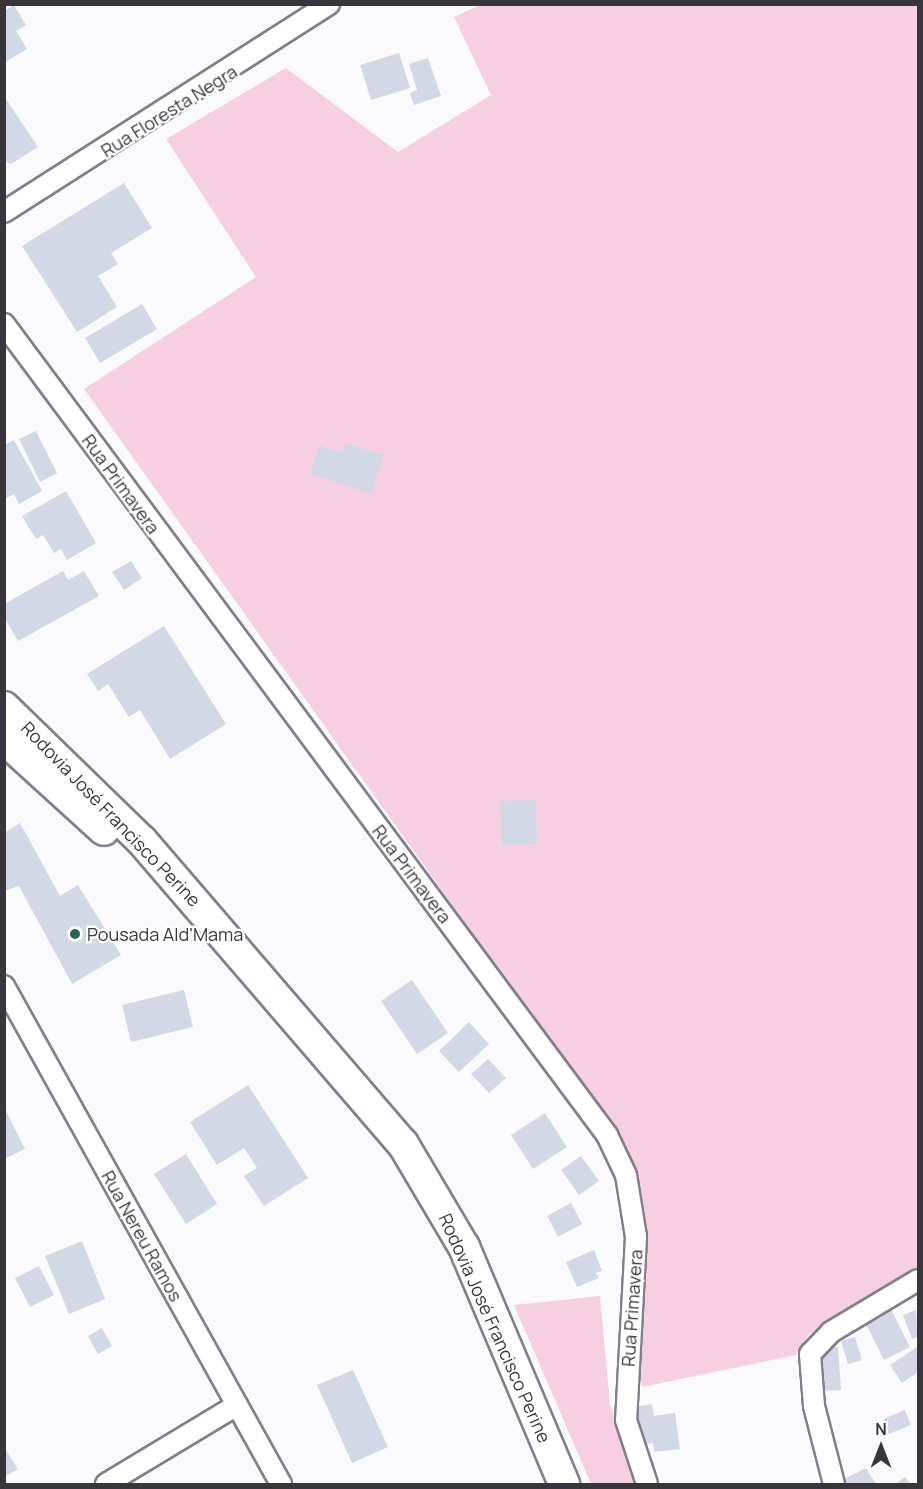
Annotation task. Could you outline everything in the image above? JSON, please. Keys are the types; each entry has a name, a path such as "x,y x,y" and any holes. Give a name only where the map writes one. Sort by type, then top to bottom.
{"main road":[{"name":"Rodovia José Francisco Perine","path":"4,706 142,841 378,1109 438,1199 564,1485"},
{"name":"Rodovia José Francisco Perine","path":"4,739 310,1033"}],"street":[{"name":"Rua Floresta Negra","path":"4,212 329,4"},
{"name":"Rua Primavera","path":"4,324 607,1135 626,1175 636,1237 626,1420 647,1485"},
{"name":"Rua Nereu Ramos","path":"4,986 281,1485"},
{"path":"834,1485 814,1406 810,1354 831,1332 918,1280"},
{"path":"106,1485 237,1405"}],"shaded area":[{"path":"480,5 918,5 918,1269 808,1335 796,1355 642,1387 612,1129 84,389 256,277 166,139 286,68 398,152 491,95 454,17"},
{"path":"600,1296 610,1404 635,1484 591,1484 514,1305"}],"building":[{"path":"14,5 26,25 16,31 27,49 4,63 4,11"},
{"path":"399,53 410,88 371,100 360,65"},
{"path":"428,58 441,96 414,105 410,93 417,90 409,64"},
{"path":"4,96 38,147 11,164 4,161"},
{"path":"124,183 152,228 111,253 118,264 98,276 117,307 77,332 22,246"},
{"path":"142,304 157,329 100,363 85,338"},
{"path":"36,431 57,473 40,482 19,439"},
{"path":"14,440 42,491 19,504 14,494 4,499 4,445"},
{"path":"346,443 384,455 371,494 310,474 319,445 342,453"},
{"path":"66,491 96,543 67,560 61,549 54,553 43,535 36,539 22,516"},
{"path":"131,561 142,578 124,590 112,572"},
{"path":"63,571 68,580 84,571 99,596 18,641 4,617 4,604"},
{"path":"164,626 226,724 170,759 140,710 129,717 108,684 98,691 87,674"},
{"path":"536,800 537,844 502,845 500,801"},
{"name":"Pousada Ald'Mama","path":"20,823 60,896 78,885 121,955 72,984 19,886 4,891 4,833"},
{"path":"412,980 448,1033 417,1054 381,1001"},
{"path":"184,990 193,1027 131,1042 122,1005"},
{"path":"469,1022 489,1044 459,1072 439,1051"},
{"path":"488,1059 506,1078 489,1093 471,1074"},
{"path":"248,1085 308,1178 264,1206 244,1176 257,1168 244,1148 217,1165 190,1122"},
{"path":"4,1107 25,1149 4,1159"},
{"path":"545,1113 567,1147 533,1169 511,1135"},
{"path":"186,1154 217,1204 186,1224 154,1174"},
{"path":"581,1156 599,1181 579,1195 561,1170"},
{"path":"571,1203 582,1224 558,1237 547,1216"},
{"path":"82,1241 105,1299 69,1314 45,1256"},
{"path":"594,1250 602,1271 596,1273 599,1278 577,1287 566,1262"},
{"path":"39,1266 54,1295 30,1307 15,1278"},
{"path":"890,1307 910,1347 884,1360 864,1320"},
{"path":"916,1310 918,1337 912,1339 903,1315"},
{"path":"102,1328 112,1346 98,1354 88,1336"},
{"path":"855,1337 862,1360 848,1364 841,1341"},
{"path":"838,1347 841,1390 820,1391 818,1348"},
{"path":"917,1347 918,1372 902,1383 890,1365"},
{"path":"353,1370 388,1447 352,1463 317,1385"},
{"path":"652,1404 654,1416 675,1413 680,1449 654,1452 653,1443 638,1445 633,1407"},
{"path":"905,1410 911,1425 889,1434 883,1419"},
{"path":"4,1447 18,1469 4,1477"},
{"path":"866,1468 876,1484 835,1484"},
{"path":"905,1477 911,1484 895,1484"}],"place":[{"name":"Pousada Ald'Mama","path":"75,934"}]}
